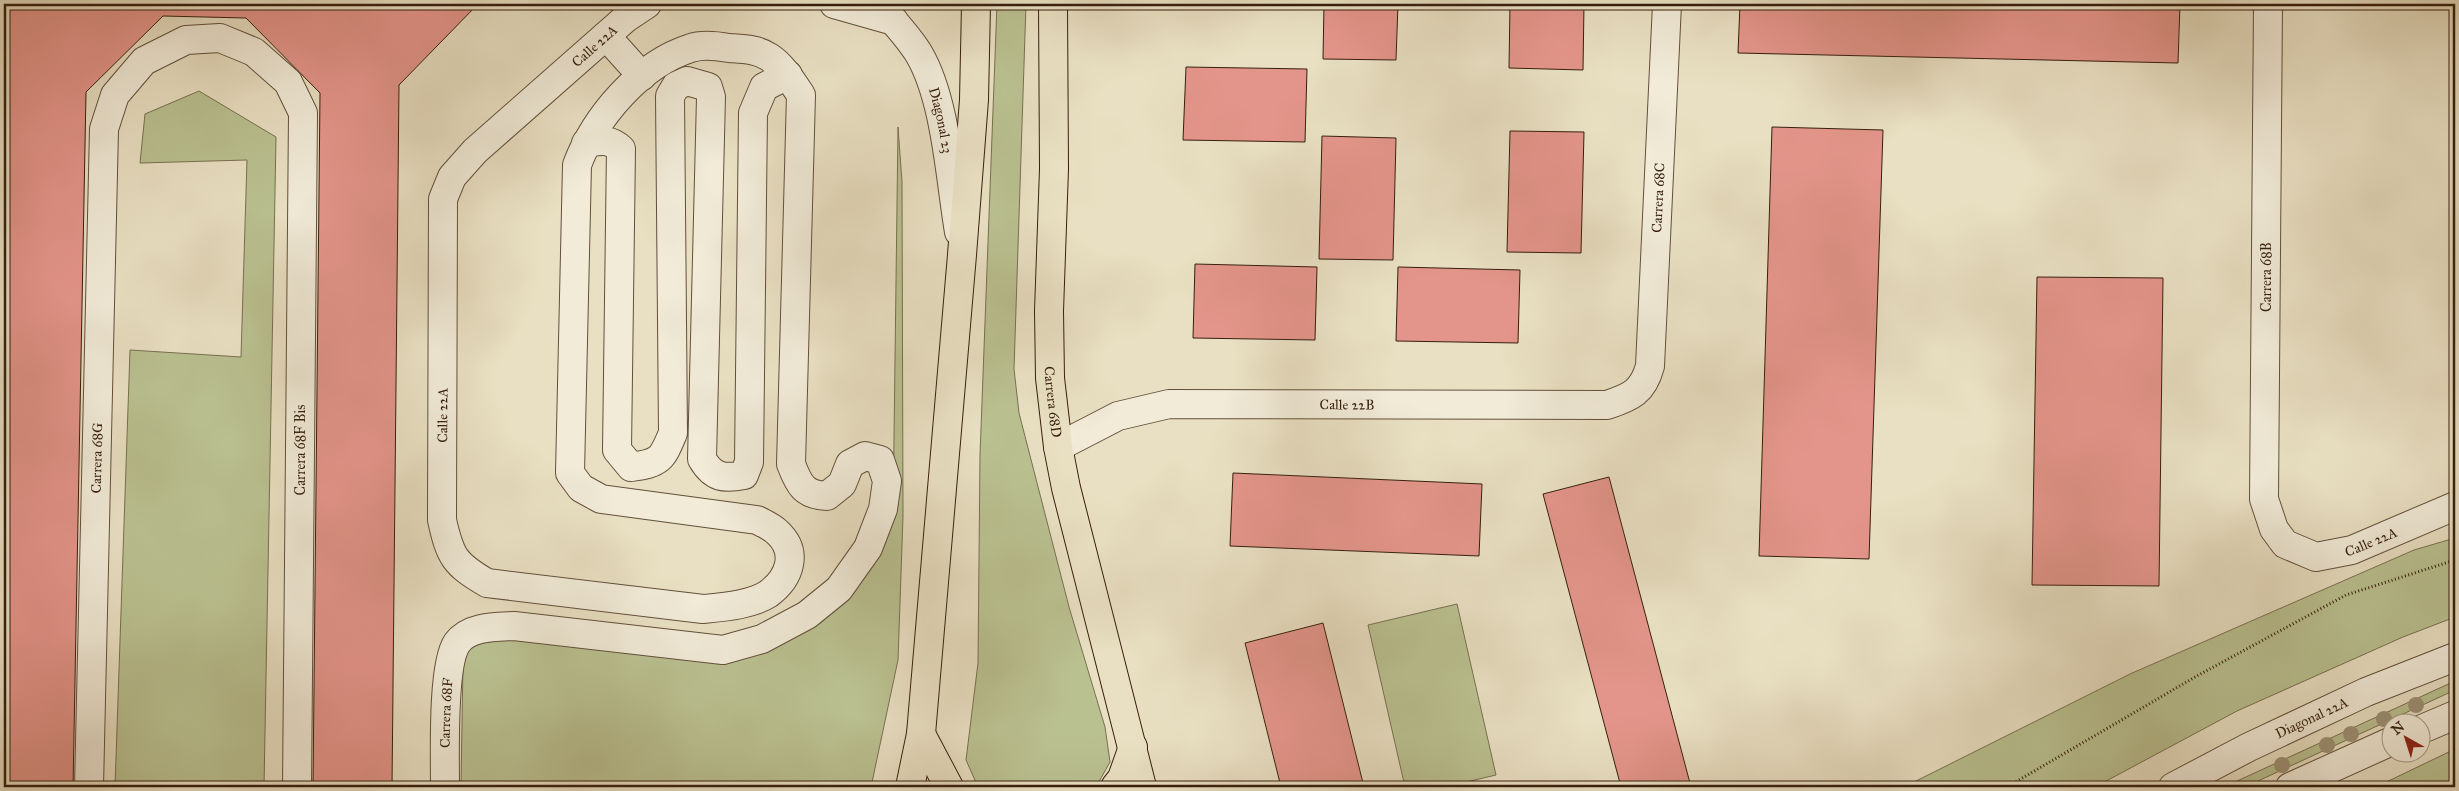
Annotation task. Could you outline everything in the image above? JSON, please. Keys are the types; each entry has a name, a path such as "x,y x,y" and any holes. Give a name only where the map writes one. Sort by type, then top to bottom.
{"main road":[{"path":"910,787 921,734 962,255 974,100 976,4"},
{"name":"Carrera 68D","path":"1053,4 1054,169 1048,311 1050,378 1058,447 1069,498 1142,787"},
{"path":"921,734 949,787"},
{"path":"1115,787 1122,778 1133,746"}],"street":[{"name":"Calle 22A","path":"586,143 578,165 570,473 581,488 601,498 757,520 778,532 791,554 789,571 768,594 734,606 703,609 487,583 465,570 449,550 442,520 443,199 452,177 475,151 606,36 647,4"},
{"path":"834,4 886,12"},
{"name":"Carrera 68C","path":"1640,389 1650,366 1667,4"},
{"name":"Carrera 68B","path":"2268,4 2264,499 2274,529 2285,544"},
{"name":"Diagonal 23","path":"886,12 919,54 929,78 940,116 962,255"},
{"path":"606,36 642,76"},
{"name":"Carrera 68G","path":"89,787 104,129 115,95 144,61 186,40 220,38 254,52 288,82 303,113"},
{"path":"718,46 751,50 769,57 788,75 764,87 753,113 749,462 744,475 726,478 708,470 702,459 711,97 708,87 687,81 676,86 670,96 674,432 664,454 653,464 631,467 617,450 621,149 614,142 607,140 586,143 610,107 642,76 661,63 692,47 718,46"},
{"name":"Carrera 68F","path":"445,787 448,667 458,642 480,628 514,626 722,650 762,639 807,615 839,589 868,548 883,509 887,481 880,460 865,456 850,464 842,484 827,496 813,496 798,483 791,464 801,95 788,75"},
{"name":"Carrera 68F Bis","path":"296,787 303,113"},
{"name":"Calle 22B","path":"1058,447 1118,416 1169,404 1607,405 1623,400 1640,389"},
{"name":"Calle 22A","path":"2285,544 2316,557 2352,550 2455,506"},
{"name":"Diagonal 22A","path":"2173,787 2249,747 2366,692 2455,657"},
{"path":"2432,725 2455,715"},
{"path":"2290,787 2382,746"}],"path":[{"path":"2008,787 2195,677 2346,595 2455,560"}],"green space":[{"path":"997,4 1026,4 1014,369 1019,413 1069,607 1105,727 1110,762 1096,787 978,787 966,760 978,663 980,455"},
{"path":"199,91 276,137 264,787 115,787 130,350 241,357 247,160 140,163 145,114"},
{"path":"898,127 902,182 903,516 898,660 871,787 461,787 463,661 471,647 491,638 706,658 754,654 893,516"},
{"path":"2455,538 2455,617 2403,637 2237,711 2095,787 1904,787 2130,674 2414,550"},
{"path":"1457,604 1496,775 1445,787 1405,787 1368,625"},
{"path":"2455,681 2455,690 2403,714 2383,714"},
{"path":"2382,714 2382,724 2245,787 2224,787"},
{"path":"2455,749 2455,787 2376,787 2424,764 2432,764 2432,760"}],"building":[{"path":"4,4 478,4 399,85 392,787 313,787 320,93 246,18 163,16 86,92 73,787 4,787"},
{"path":"1324,4 1398,4 1396,60 1323,59"},
{"path":"1510,4 1584,4 1583,70 1509,68"},
{"path":"1740,4 2180,4 2178,63 1738,53"},
{"path":"1186,67 1307,69 1305,142 1183,140"},
{"path":"1772,127 1883,130 1869,559 1759,556"},
{"path":"1510,131 1584,132 1581,253 1507,252"},
{"path":"1322,136 1396,138 1393,260 1319,259"},
{"path":"1195,264 1317,267 1315,340 1193,338"},
{"path":"1398,267 1520,270 1518,343 1396,341"},
{"path":"2037,277 2163,278 2159,586 2032,585"},
{"path":"1233,473 1482,484 1479,556 1230,546"},
{"path":"1609,477 1691,787 1621,787 1543,494"},
{"path":"1323,623 1364,787 1281,787 1245,643"}]}
